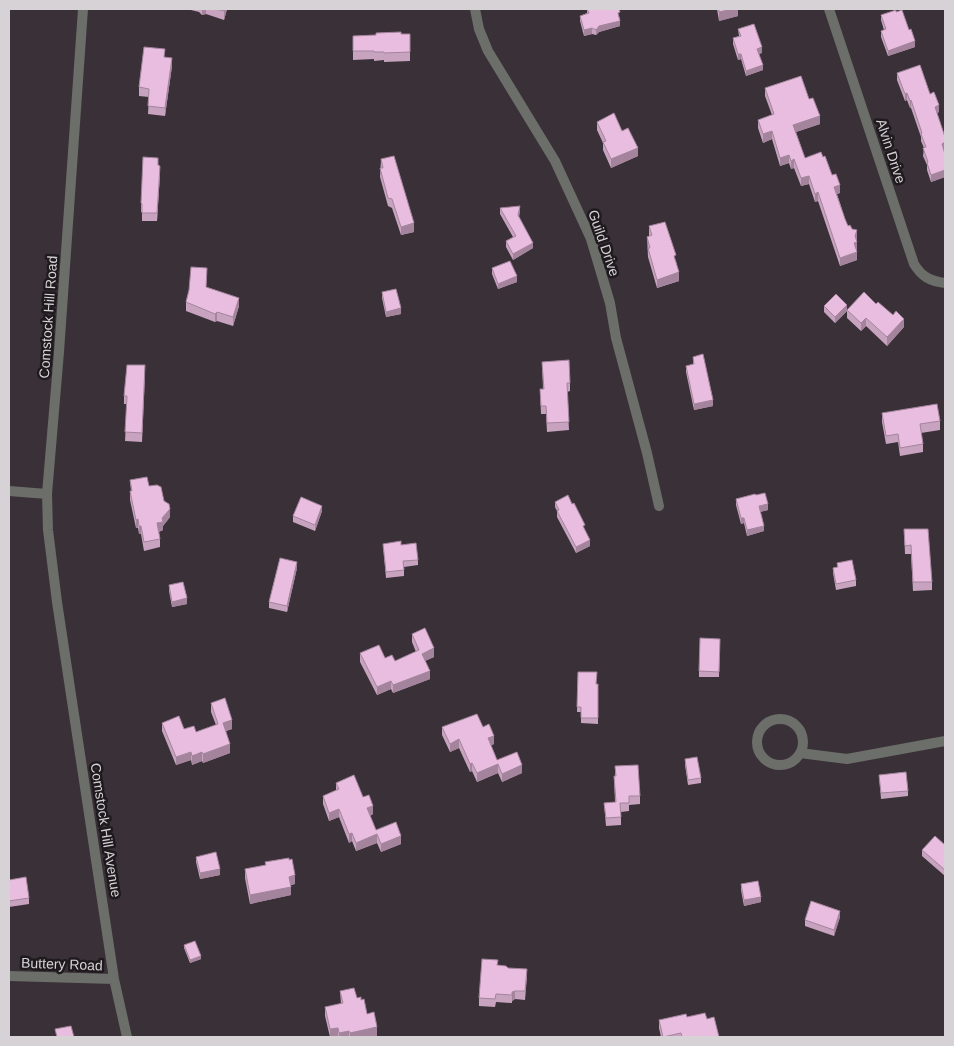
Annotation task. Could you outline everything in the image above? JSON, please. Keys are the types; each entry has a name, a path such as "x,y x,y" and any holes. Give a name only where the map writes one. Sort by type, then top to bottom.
{"street":[{"name":"Comstock Hill Road","path":"60,627 49,544 47,494 83,9"},
{"name":"Guild Drive","path":"475,9 479,29 488,51 555,161 591,239 610,304 616,338 645,444 659,506"},
{"name":"Alvin Drive","path":"829,9 914,264 926,278 934,282 945,283"},
{"path":"9,491 47,494"},
{"name":"Comstock Hill Avenue","path":"60,627 114,979 127,1037"},
{"path":"800,753 803,738 795,724 788,720 772,720 760,731 758,746 764,758 776,764 790,762 800,753 846,759 945,741"},
{"name":"Buttery Road","path":"9,976 114,979"}],"building":[{"path":"587,9 619,9 620,21 599,26 596,30 592,28 584,30 580,16 589,13"},
{"path":"719,9 733,9 719,12"},
{"path":"896,10 896,12 902,10 915,41 888,51 881,31 886,29 881,15"},
{"path":"754,24 762,47 757,49 763,65 746,71 741,54 738,54 733,38 741,36 738,29"},
{"path":"401,32 401,34 410,34 410,52 353,51 353,36"},
{"path":"144,47 165,49 164,57 172,58 165,108 148,106 149,89 139,87"},
{"path":"920,65 930,94 934,92 939,105 935,107 945,137 945,142 942,144 945,154 945,170 931,175 923,148 926,147 911,100 907,93 905,94 897,73"},
{"path":"801,76 809,99 813,98 820,116 793,125 805,158 821,152 823,157 825,156 832,175 836,174 840,185 834,187 848,226 850,225 852,229 857,230 855,236 857,242 854,243 857,252 840,258 818,192 815,194 809,176 801,178 794,159 791,161 789,155 780,158 772,131 763,134 758,120 774,114 765,88"},
{"path":"614,113 622,131 628,128 638,148 611,159 603,142 606,141 597,122"},
{"path":"394,156 414,223 401,227 392,199 388,198 380,168 383,168 381,159"},
{"path":"143,157 158,158 158,165 160,166 157,213 142,213"},
{"path":"520,206 518,215 533,243 513,254 506,241 516,236 500,208"},
{"path":"665,222 676,255 674,256 679,272 657,280 648,248 650,248 647,237 652,235 649,226"},
{"path":"510,261 517,276 498,284 492,268"},
{"path":"191,267 207,268 206,287 239,298 233,317 217,312 215,314 186,302"},
{"path":"396,289 401,308 386,312 382,292"},
{"path":"864,292 876,304 878,302 893,315 896,311 904,319 887,337 866,318 861,323 847,310"},
{"path":"836,294 847,305 835,317 824,306"},
{"path":"703,354 713,400 694,404 686,366 694,364 693,357"},
{"path":"569,360 570,383 567,383 569,422 547,423 546,406 541,406 540,389 544,389 542,362"},
{"path":"127,365 145,365 142,433 125,432 127,396 124,396"},
{"path":"937,404 940,421 920,424 923,444 900,448 898,434 886,436 882,413"},
{"path":"147,477 149,486 157,485 161,487 164,501 169,504 170,509 162,518 163,522 157,523 160,539 144,542 141,526 139,526 138,519 136,520 130,491 132,491 130,480"},
{"path":"765,493 768,504 759,506 764,526 747,530 744,518 741,518 736,499"},
{"path":"568,495 585,525 583,526 590,540 576,547 557,511 559,510 555,502"},
{"path":"301,497 322,506 315,525 293,516"},
{"path":"904,529 928,529 932,582 913,582 911,545 905,546"},
{"path":"401,541 401,545 416,543 418,560 403,561 404,570 386,572 383,544"},
{"path":"280,558 297,562 287,606 269,602"},
{"path":"852,560 856,580 836,584 833,568 838,567 837,563"},
{"path":"183,582 187,598 172,602 169,585"},
{"path":"425,628 434,648 422,654 430,671 393,685 391,681 377,687 360,653 379,645 385,658 392,655 395,661 419,650 412,634"},
{"path":"700,638 720,639 719,672 699,671"},
{"path":"578,672 597,672 598,718 581,718 581,707 577,707"},
{"path":"225,698 232,720 223,723 230,744 203,754 202,752 192,756 191,752 176,757 162,723 179,716 184,729 194,726 196,732 218,724 211,703"},
{"path":"477,714 483,727 489,724 494,736 488,738 497,760 517,752 522,765 502,774 498,764 477,773 472,763 470,764 459,739 450,744 442,727"},
{"path":"697,757 701,778 688,780 685,759"},
{"path":"638,765 640,796 629,796 629,803 620,803 621,817 606,818 604,803 616,802 615,766"},
{"path":"906,772 908,791 881,793 879,775"},
{"path":"354,775 363,797 369,795 373,806 367,808 376,830 396,822 401,836 381,844 377,834 356,843 352,833 349,834 339,809 329,813 323,796 339,789 336,783"},
{"path":"935,836 945,845 945,870 922,850"},
{"path":"216,852 220,869 200,873 196,857"},
{"path":"289,858 289,860 292,859 295,875 289,877 291,887 250,895 245,869 266,865 265,862"},
{"path":"26,877 29,898 9,901 9,880"},
{"path":"758,881 761,897 744,900 741,884"},
{"path":"811,901 840,911 834,930 805,920"},
{"path":"195,941 201,956 190,960 184,945"},
{"path":"482,959 498,960 497,965 508,968 527,969 525,991 515,991 512,992 512,995 496,994 495,999 479,998"},
{"path":"354,988 357,998 361,997 361,1000 364,999 367,1014 374,1012 377,1027 350,1033 349,1031 339,1033 338,1028 330,1029 325,1007 343,1003 340,991"},
{"path":"705,1013 707,1019 714,1017 719,1037 682,1037 681,1033 663,1037 659,1020 686,1014 687,1017"},
{"path":"71,1026 74,1037 57,1037 55,1029"}]}
